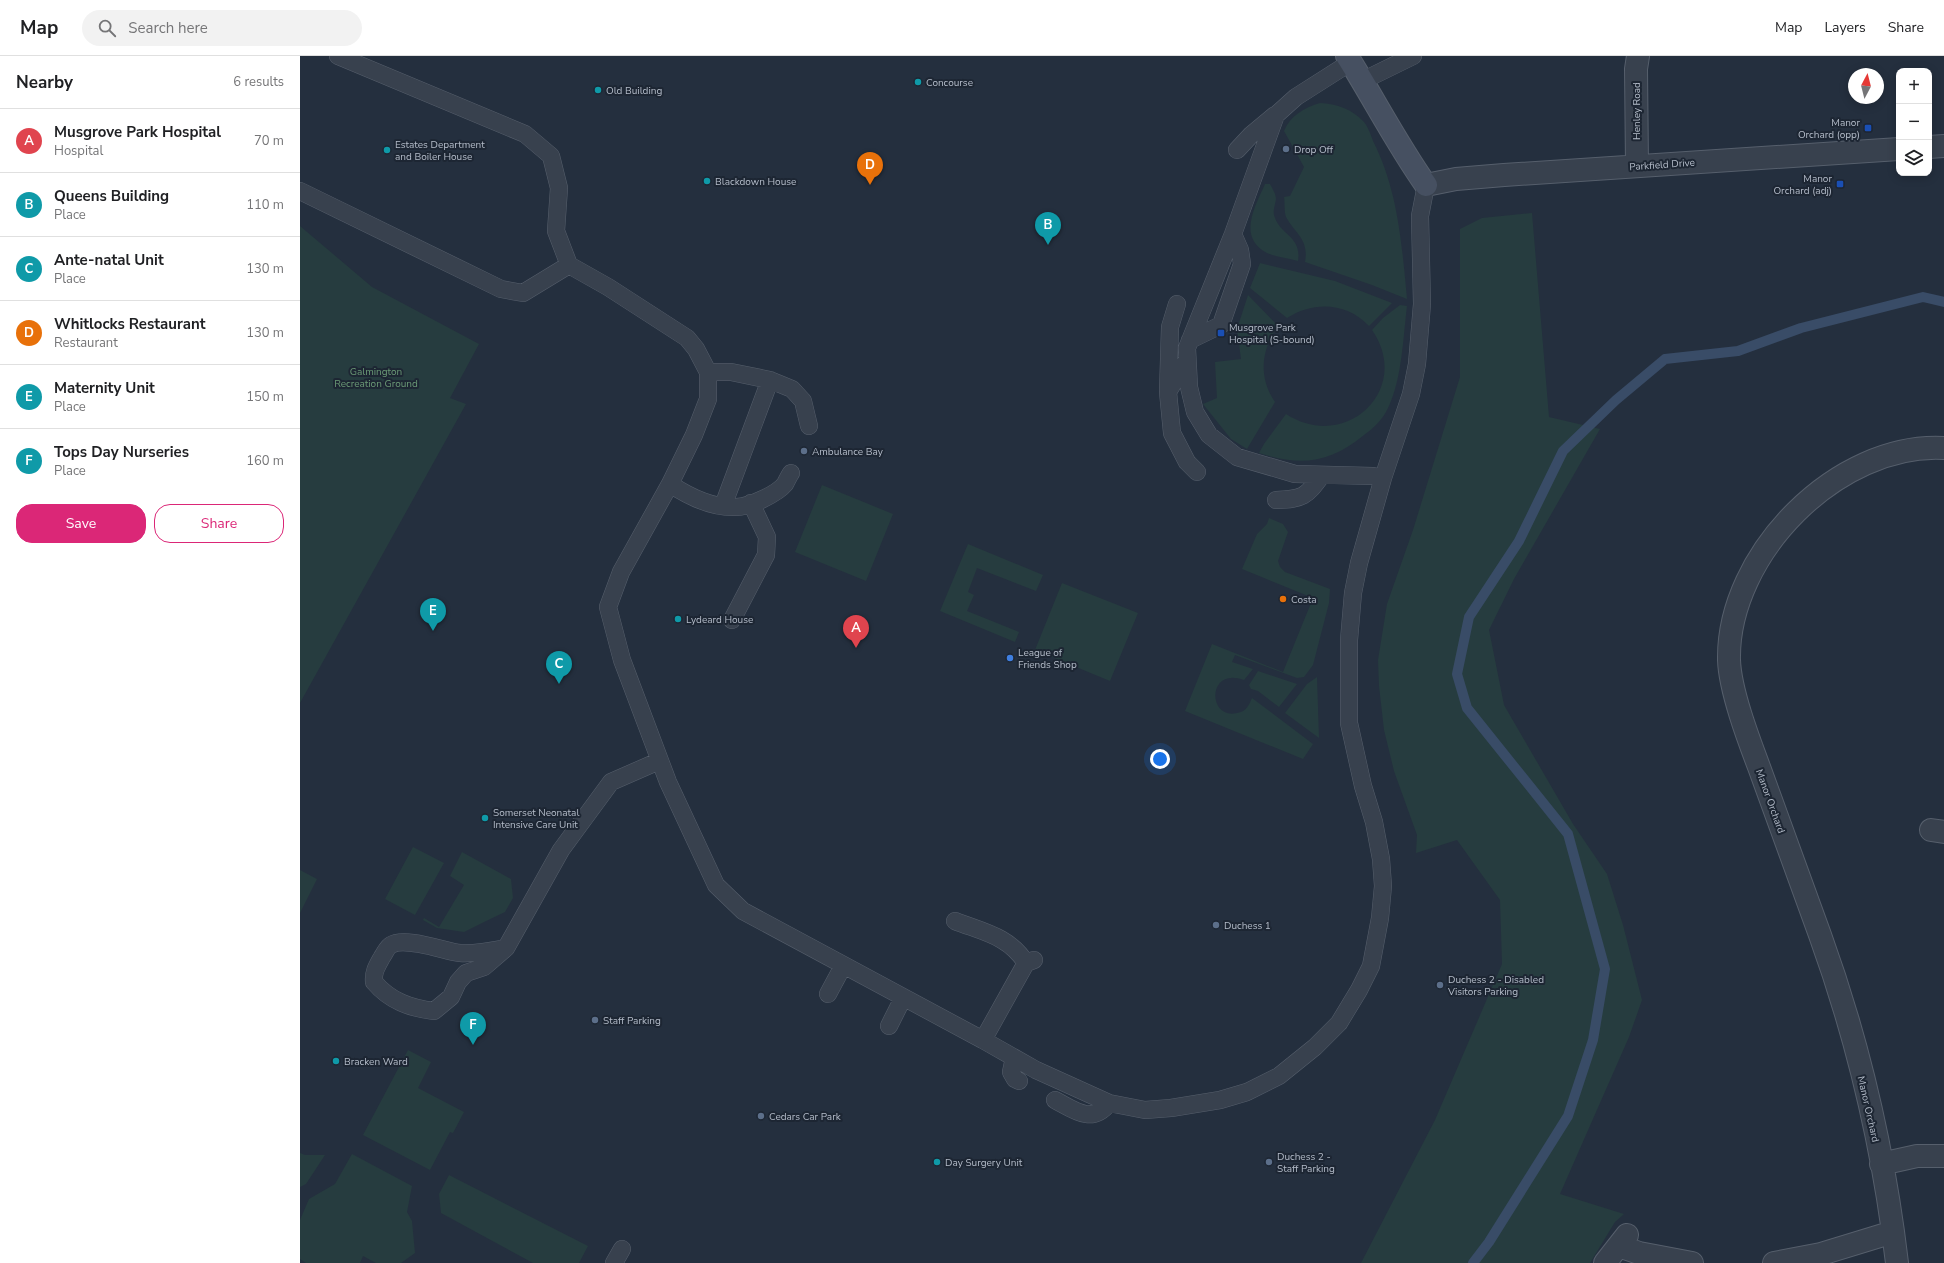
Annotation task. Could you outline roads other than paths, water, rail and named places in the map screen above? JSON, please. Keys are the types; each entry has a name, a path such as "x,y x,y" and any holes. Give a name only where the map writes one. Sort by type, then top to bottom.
{"street":[{"name":"Henley Road","path":"1637,166 1636,69 1638,56"},
{"path":"1349,59 1402,151 1426,185"},
{"path":"1932,147 1944,146"},
{"name":"Parkfield Drive","path":"1426,185 1456,179 1896,149"},
{"name":"Manor Orchard","path":"1897,1263 1882,1164 1850,1024 1745,727 1733,684 1729,662 1730,634 1747,580 1766,548 1789,520 1814,495 1842,475 1868,461 1902,451 1924,447 1944,448"},
{"path":"1882,1164 1917,1156 1944,1156"},
{"path":"1774,1263 1821,1254 1893,1232"},
{"path":"1605,1263 1623,1240 1639,1253 1692,1263"}],"lane":[{"path":"338,56 525,134 551,156 559,188 556,232 568,265 608,287 686,338 696,349 708,372 708,399 701,418 670,484 621,572 608,607 622,660 659,761 704,864 716,885 743,911 1014,1058 1109,1103 1145,1110 1171,1108 1226,1098 1247,1092 1275,1079 1315,1047 1340,1023 1370,966 1380,918 1383,886 1381,859 1374,822 1363,786 1349,723 1349,640 1354,586 1383,478 1411,394 1417,364 1422,311 1420,216 1426,185"},
{"path":"1362,81 1413,56"},
{"path":"1237,150 1251,135 1296,97 1349,59"},
{"path":"1168,392 1188,349 1276,115"},
{"path":"300,190 501,288 523,293 568,265"},
{"path":"1188,349 1221,325 1242,264 1240,250 1232,234"},
{"path":"1197,472 1187,462 1172,433 1168,392 1168,346 1170,327 1175,308 1178,330 1188,349 1189,388 1192,403 1195,412 1209,435 1237,457 1295,474 1373,476 1383,478"},
{"path":"708,372 731,372 770,380 792,389 803,401 809,426"},
{"path":"724,506 770,380"},
{"path":"670,484 682,492 701,500 737,508 774,493 785,484 791,473"},
{"path":"1276,500 1291,499 1306,495 1322,475"},
{"path":"732,620 766,555 767,538 751,503"},
{"path":"506,948 482,952 462,953 397,942 390,945 377,966 373,974 374,982 391,997 417,1009 434,1011 450,997 458,982 466,973 484,967 506,948 561,850 611,782 659,761"},
{"path":"955,921 1002,939 1012,945 1030,962 983,1040"},
{"path":"828,994 843,966"},
{"path":"889,1026 903,998"},
{"path":"1014,1058 1011,1072 1015,1079 1019,1082"},
{"path":"1055,1100 1082,1114 1089,1115 1104,1110 1109,1103"}],"waterway":[{"path":"1473,1263 1489,1242 1568,1116 1593,1040 1605,969 1568,834 1467,708 1457,674 1469,617 1519,541 1563,451 1616,400 1665,359 1738,351 1801,328 1923,297 1944,302"}],"place":[{"name":"Concourse","path":"918,82"},
{"name":"Old Building","path":"598,90"},
{"name":"Manor Orchard (opp)","path":"1868,128"},
{"name":"Drop Off","path":"1286,149"},
{"name":"Estates Department and Boiler House","path":"387,150"},
{"name":"Blackdown House","path":"707,181"},
{"name":"Manor Orchard (adj)","path":"1840,184"},
{"name":"Whitlocks Restaurant","path":"870,185"},
{"name":"Queens Building","path":"1048,245"},
{"name":"Musgrove Park Hospital (S-bound)","path":"1221,333"},
{"name":"Ambulance Bay","path":"804,451"},
{"name":"Costa","path":"1283,599"},
{"name":"Lydeard House","path":"678,619"},
{"name":"Maternity Unit","path":"433,631"},
{"name":"Musgrove Park Hospital","path":"856,648"},
{"name":"League of Friends Shop","path":"1010,658"},
{"name":"Ante-natal Unit","path":"559,684"},
{"name":"Somerset Neonatal Intensive Care Unit","path":"485,818"},
{"name":"Duchess 1","path":"1216,925"},
{"name":"Duchess 2 - Disabled Visitors Parking","path":"1440,985"},
{"name":"Staff Parking","path":"595,1020"},
{"name":"Tops Day Nurseries","path":"473,1045"},
{"name":"Bracken Ward","path":"336,1061"},
{"name":"Cedars Car Park","path":"761,1116"},
{"name":"Day Surgery Unit","path":"937,1162"},
{"name":"Duchess 2 - Staff Parking","path":"1269,1162"}],"park label":[{"name":"Galmington Recreation Ground","path":"376,376"}]}
